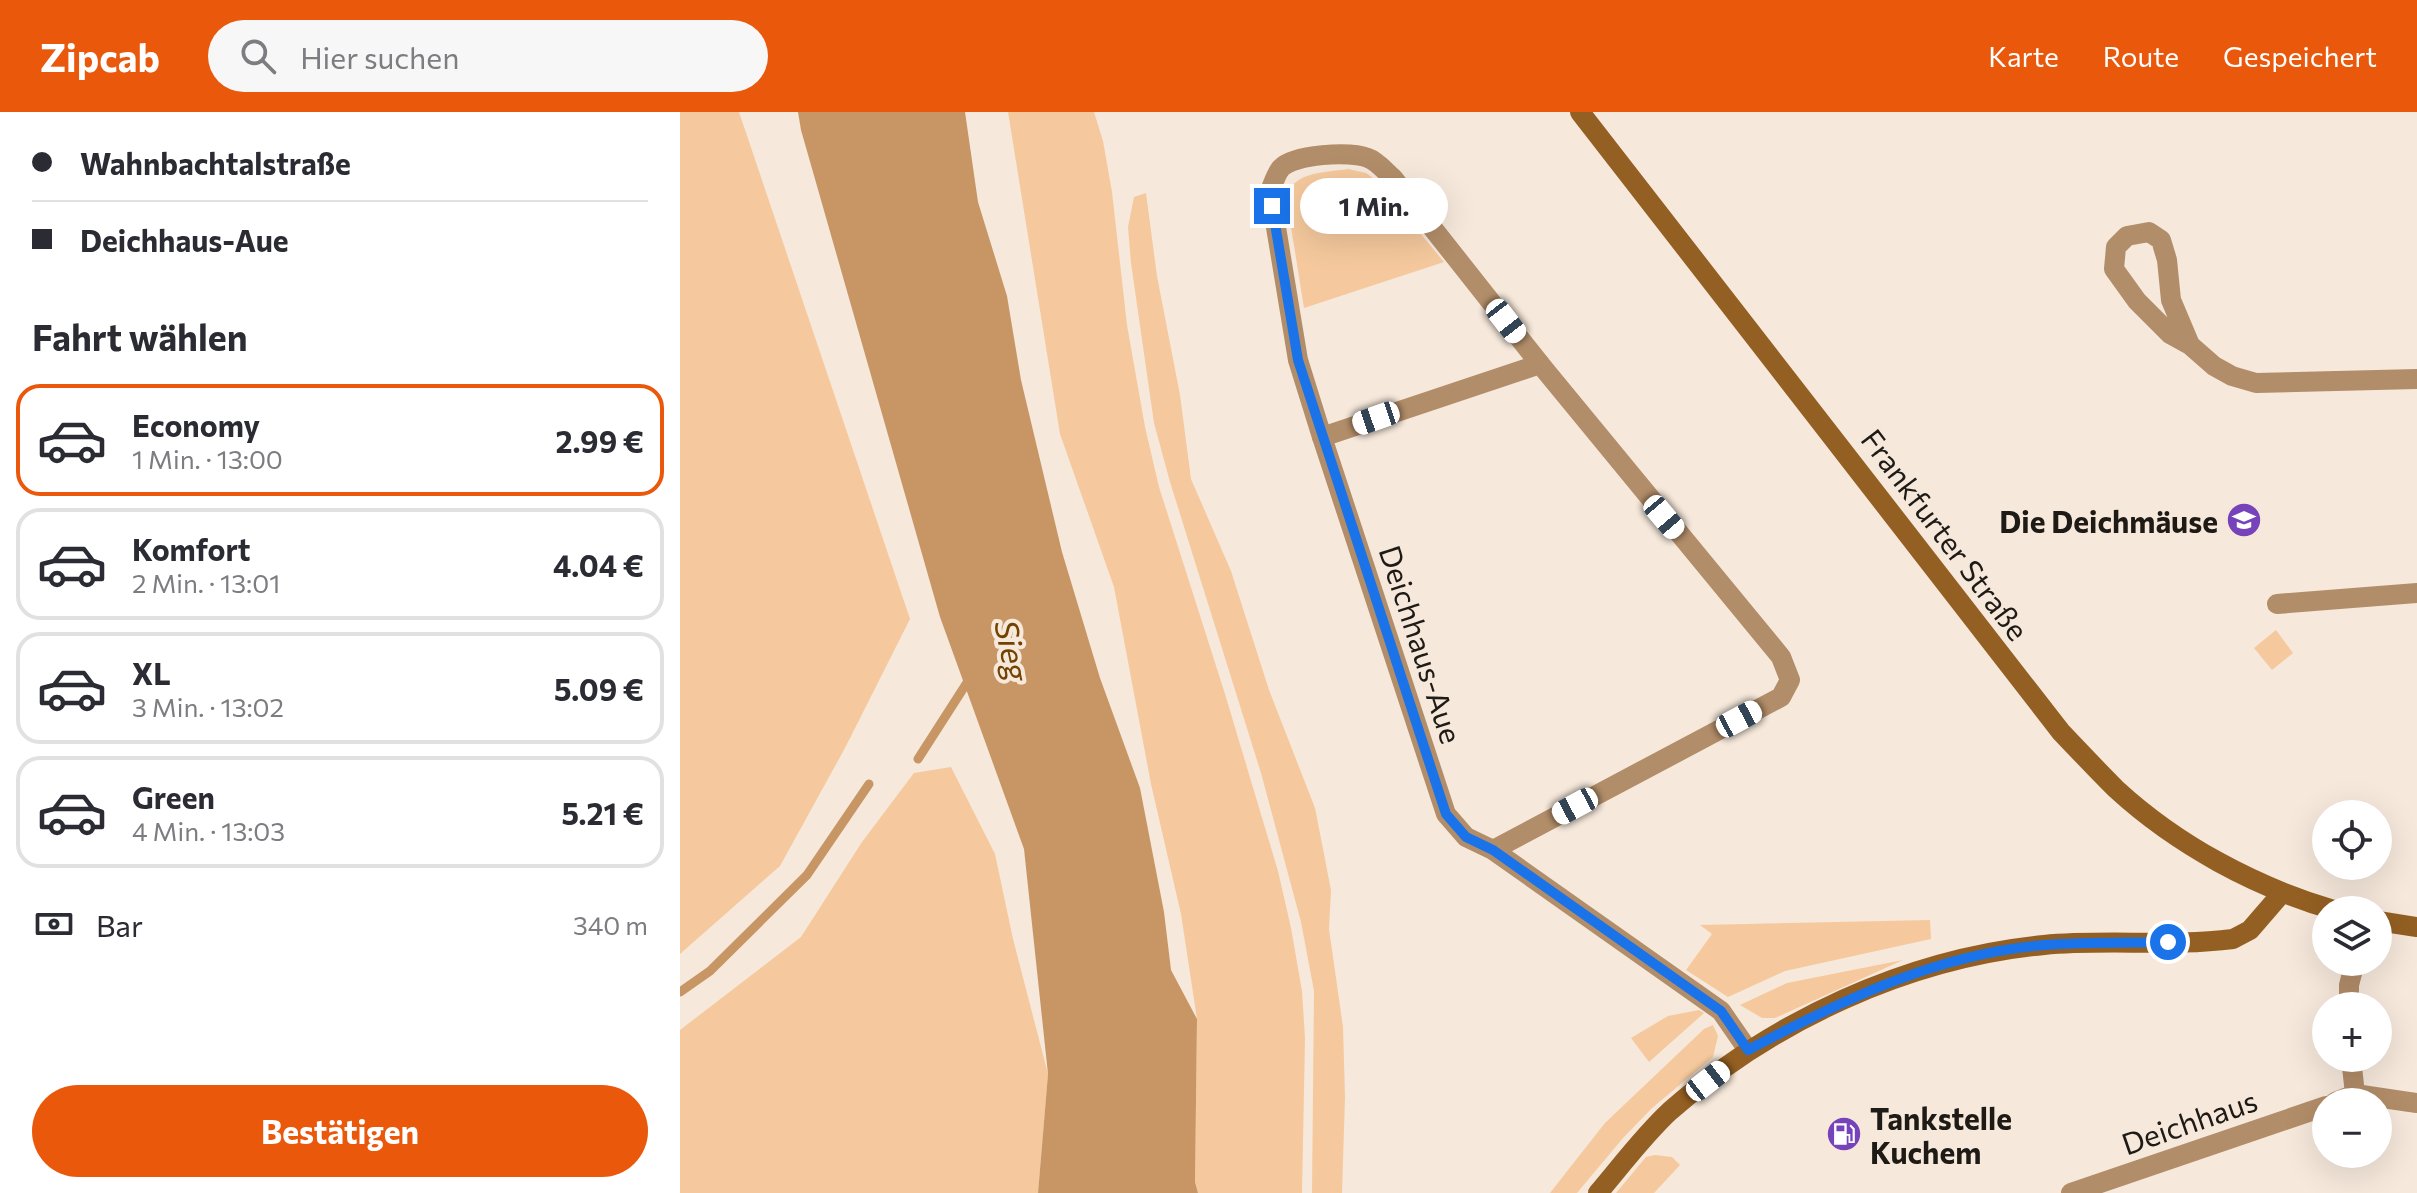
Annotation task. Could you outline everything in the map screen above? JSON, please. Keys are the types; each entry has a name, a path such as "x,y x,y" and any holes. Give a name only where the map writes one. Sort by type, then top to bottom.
{"main road":[{"name":"Frankfurter Straße","path":"1580,112 2061,732 2118,790 2186,843 2282,893 2312,903"},
{"path":"1598,1193 1669,1112 1748,1050 1865,992 1919,971 1967,958 2044,945 2233,939 2250,930 2282,893"},
{"path":"2392,923 2417,927"}],"street":[{"name":"Deichhaus-Aue","path":"1493,850 1781,697 1790,680 1781,657 1540,364 1393,178 1368,158 1344,153 1287,163 1278,171 1270,191 1298,360 1446,814 1466,837 1493,850 1721,1011 1748,1050"},
{"path":"2190,345 2171,300 2167,260 2161,240 2149,232 2127,236 2116,247 2113,259 2114,269 2122,283 2170,334 2190,345 2223,371 2256,383 2417,379"},
{"path":"1322,437 1540,364"},
{"path":"2277,604 2417,593"},
{"path":"2392,1099 2417,1103"},
{"name":"Deichhaus","path":"2071,1193 2312,1111"}],"shaded area":[{"path":"680,112 739,112 910,619 845,748 780,866 680,954"},
{"path":"1008,112 1094,112 1103,141 1127,325 1159,487 1278,871 1291,928 1302,991 1305,1038 1302,1193 1198,1193 1195,1182 1197,1019 1181,914 1151,784 1114,587 1060,434"},
{"path":"1348,169 1366,173 1376,180 1444,262 1304,308 1287,202 1289,192 1294,184 1309,175"},
{"path":"1146,193 1191,479 1231,571 1269,690 1315,808 1331,890 1329,929 1343,1027 1345,1097 1342,1193 1312,1193 1314,991 1301,922 1261,773 1154,423 1128,227 1134,197"},
{"path":"2276,630 2293,653 2272,670 2254,648"},
{"path":"951,767 995,854 1013,939 1048,1074 1038,1193 680,1193 680,1030 801,937 862,842 914,773"},
{"path":"1930,920 1931,939 1785,971 1728,997 1686,970 1712,934 1700,925"},
{"path":"1903,960 1775,1018 1762,1018 1740,1005 1787,983"},
{"path":"1699,1010 1704,1013 1649,1062 1631,1038 1668,1016"},
{"path":"1713,1025 1718,1036 1713,1057 1652,1108 1577,1193 1550,1193 1605,1123 1704,1029"},
{"path":"1646,1157 1672,1157 1680,1165 1654,1193 1616,1193"}],"water":[{"name":"Sieg","path":"798,112 965,112 978,202 1007,296 1021,380 1062,552 1100,678 1140,788 1164,912 1171,970 1197,1019 1195,1182 1198,1193 1038,1193 1048,1074 1024,849 940,617"}],"waterway":[{"path":"918,759 970,678"},
{"path":"680,992 710,971 807,875 869,784"}],"place":[{"name":"Die Deichmäuse","path":"2244,520"},
{"name":"Tankstelle Kuchem","path":"1844,1134"}],"route":[{"path":"1272,206 1298,360 1446,814 1466,837 1493,850 1721,1011 1748,1050 1865,992 1919,971 1967,958 2044,945 2168,942"}]}
